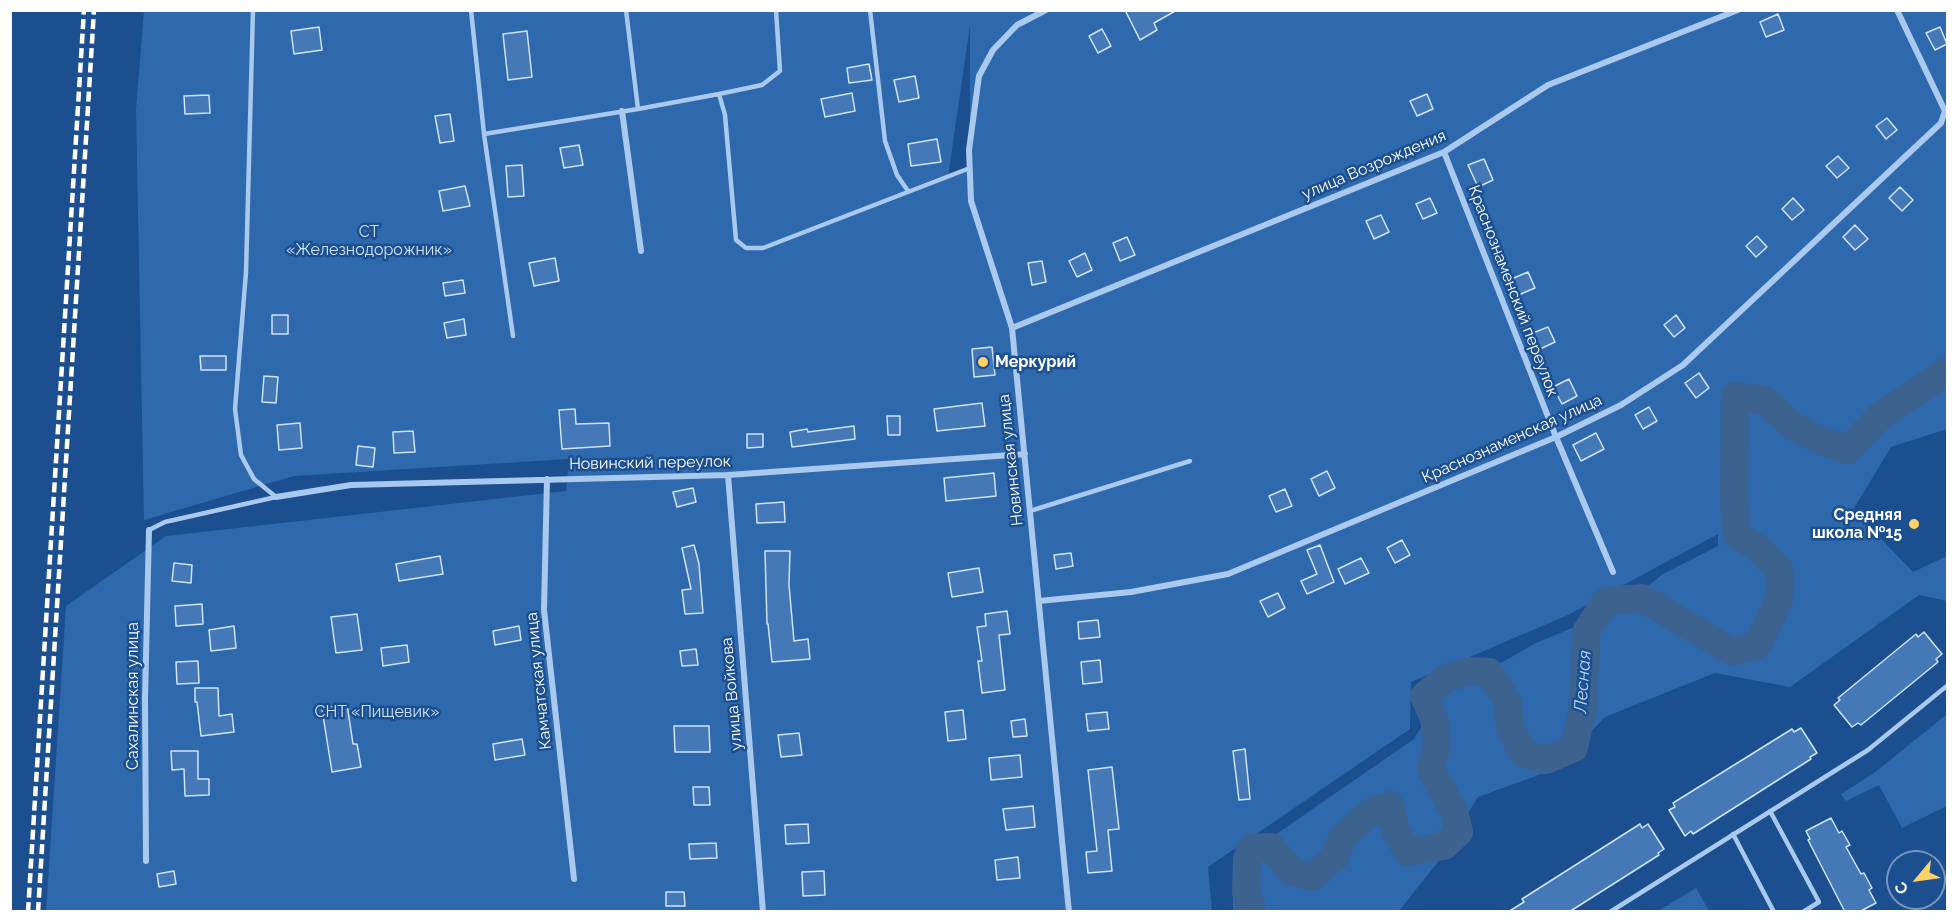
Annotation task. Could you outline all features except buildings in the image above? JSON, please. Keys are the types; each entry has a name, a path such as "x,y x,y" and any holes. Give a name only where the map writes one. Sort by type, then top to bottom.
{"street":[{"name":"Новинская улица","path":"1046,10 1017,25 993,50 979,76 969,150 971,201 1012,328 1069,912"},
{"name":"улица Возрождения","path":"1012,328 1444,152 1548,85 1738,10"},
{"name":"Краснознаменская улица","path":"1039,601 1131,592 1228,574 1556,437 1621,405 1683,365 1941,123 1945,111 1897,10"},
{"path":"622,111 641,251"},
{"name":"Краснознаменский переулок","path":"1444,152 1556,437 1613,572"},
{"name":"Новинский переулок","path":"276,497 351,485 728,475 1025,454"},
{"name":"улица Войкова","path":"728,475 763,912"},
{"name":"Камчатская улица","path":"547,479 544,610 574,879"},
{"name":"Сахалинская улица","path":"146,861 145,699 149,530"}],"lane":[{"path":"253,10 246,272 235,408 241,456 254,479 276,497"},
{"path":"471,10 484,134 513,336"},
{"path":"626,10 638,109"},
{"path":"484,134 638,109 762,85 780,71 776,10"},
{"path":"870,10 885,141 897,175 908,191"},
{"path":"719,94 725,115 736,240 746,248 763,248 970,168"},
{"path":"1030,511 1190,461"},
{"path":"149,530 165,522 276,497"},
{"path":"1610,912 1868,750 1947,685"},
{"path":"1770,811 1819,902 1803,912"},
{"path":"1733,834 1774,912"}],"green space":[{"path":"144,11 1947,11 1947,429 1891,447 1853,510 1913,572 1947,556 1947,601 1919,595 1790,687 1715,673 1605,717 1555,769 1478,797 1437,863 1399,911 1233,911 1233,864 1414,739 1439,698 1536,643 1622,607 1663,574 1718,546 1718,534 1568,615 1411,682 1410,729 1208,867 1212,911 46,912 66,606 166,536 566,491 569,459 294,476 144,520 136,109","holes":["970,25 970,168 948,177"]},
{"path":"1946,715 1948,718 1947,806 1902,828 1879,785 1846,801 1841,794 1874,773"},
{"path":"1696,888 1709,911 1658,911"}],"waterway":[{"name":"Лесная","path":"1253,912 1246,893 1247,859 1251,848 1271,847 1292,872 1313,877 1335,857 1342,838 1368,814 1390,805 1396,832 1408,852 1444,846 1459,832 1454,812 1431,770 1437,743 1434,719 1424,696 1446,678 1469,671 1489,672 1507,700 1510,727 1523,753 1546,760 1574,748 1583,707 1586,632 1606,601 1642,598 1733,652 1758,645 1780,597 1780,571 1759,549 1737,535 1734,501 1735,396 1765,400 1791,425 1817,439 1847,450 1880,416 1948,371"}],"railway":[{"path":"28,912 84,10"},
{"path":"38,912 94,10"}],"place":[{"name":"Меркурий","path":"983,362"},
{"name":"Средняя школа №15","path":"1914,524"}],"park label":[{"name":"СТ «Железнодорожник»","path":"369,241"},
{"name":"СНТ «Пищевик»","path":"377,712"}]}
